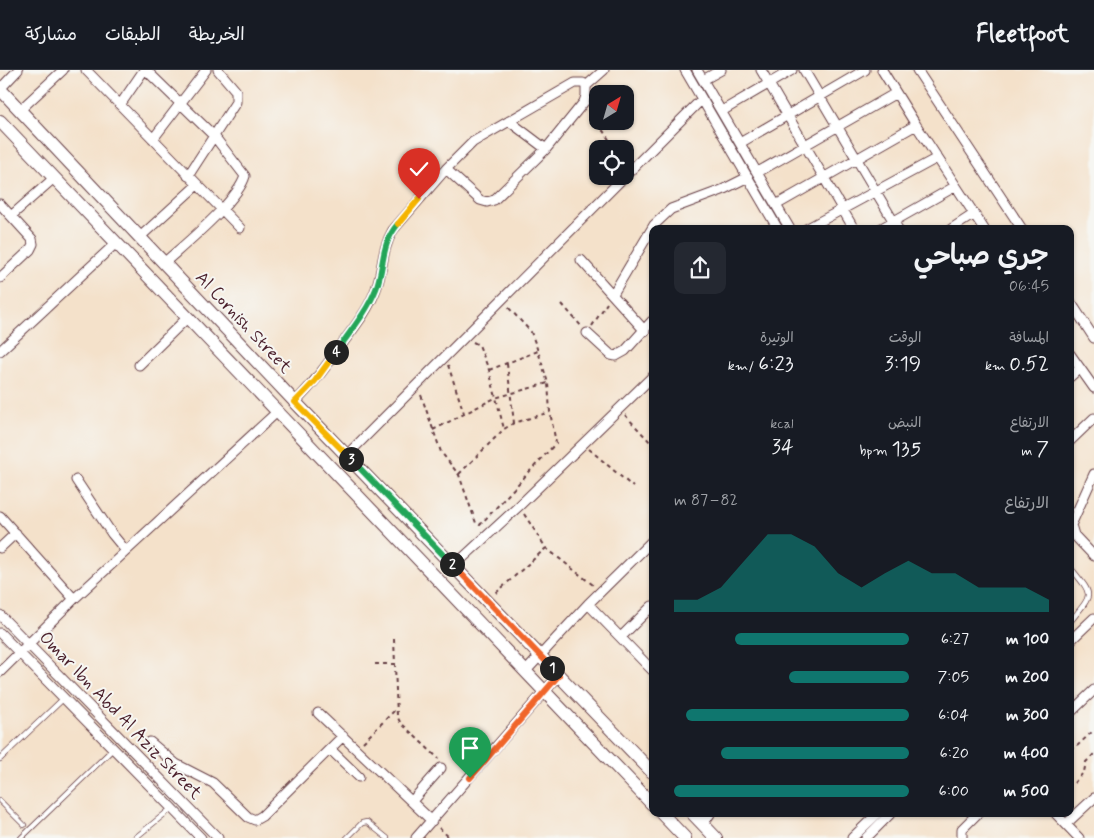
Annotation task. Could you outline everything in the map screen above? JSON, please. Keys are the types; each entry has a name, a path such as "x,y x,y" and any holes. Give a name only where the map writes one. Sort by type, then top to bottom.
{"main road":[{"name":"Al Cornish Street","path":"0,88 295,402 649,769"},
{"path":"0,121 649,801"},
{"path":"260,394 275,381"},
{"path":"277,412 295,402"},
{"path":"665,817 685,838"},
{"path":"707,819 716,838"}],"street":[{"path":"0,88 18,70"},
{"path":"20,110 63,70"},
{"path":"86,70 240,228"},
{"path":"120,105 145,70 214,136 246,176 244,182 221,210 164,263"},
{"path":"153,139 206,70"},
{"path":"188,176 236,102 236,91 218,70"},
{"path":"446,169 480,200 487,202 499,197 546,149 584,102 586,86 604,70"},
{"path":"685,70 776,225"},
{"path":"697,70 788,225"},
{"path":"703,80 721,70"},
{"path":"762,70 852,225"},
{"path":"722,111 792,70"},
{"path":"804,70 895,225 956,186"},
{"path":"740,143 865,70"},
{"path":"882,70 916,126 981,225"},
{"path":"917,70 1019,225"},
{"path":"295,402 315,381 353,329 374,295 381,274 384,248 393,230 446,169 473,142 575,83 583,83 586,86"},
{"path":"758,172 896,93"},
{"path":"634,167 702,99"},
{"path":"509,121 546,149"},
{"path":"776,205 916,126"},
{"path":"813,225 937,158"},
{"path":"654,225 670,209 722,190 748,177"},
{"path":"11,216 54,178"},
{"path":"140,237 196,185"},
{"path":"347,455 616,185"},
{"path":"0,204 32,239 33,244 30,250 0,278"},
{"path":"957,225 974,214"},
{"path":"613,294 649,233"},
{"path":"0,351 116,243"},
{"path":"581,260 645,331"},
{"path":"1074,307 1094,338"},
{"path":"139,365 187,318"},
{"path":"587,333 611,355 616,356 625,351 649,325"},
{"path":"1074,360 1094,388"},
{"path":"1074,373 1080,368"},
{"path":"454,566 520,506 649,381"},
{"path":"0,672 126,550 277,412"},
{"path":"1074,435 1094,418"},
{"path":"1074,518 1094,474"},
{"path":"76,480 112,534 126,550"},
{"path":"0,516 74,599"},
{"path":"0,548 16,534"},
{"path":"1074,535 1094,556"},
{"path":"526,671 588,604 649,544"},
{"path":"588,604 649,667"},
{"path":"621,637 649,609"},
{"name":"Omar Ibn Abd Al Aziz Street","path":"0,615 218,838"},
{"path":"1074,637 1094,618"},
{"name":"Omar Ibn Abd Al Aziz Street","path":"0,633 201,838"},
{"path":"416,838 559,675"},
{"path":"1074,709 1094,690"},
{"path":"318,713 432,821"},
{"path":"150,742 176,764 213,783 248,817 255,820 262,816 342,736"},
{"path":"330,750 359,777"},
{"path":"412,801 441,768"},
{"path":"172,808 180,799"},
{"path":"1074,817 1094,799"},
{"path":"852,838 874,817"},
{"path":"866,838 887,817"},
{"path":"962,838 962,829 974,817"},
{"path":"1059,817 1080,838"},
{"path":"1066,824 1074,817"}],"lane":[{"path":"1074,572 1090,588 1092,593 1091,600 1074,618"},
{"path":"0,759 64,698"},
{"path":"21,838 113,749"},
{"path":"0,802 24,825"},
{"path":"135,838 172,808"},
{"path":"347,838 364,822 369,823 381,836 387,838"}],"path":[{"path":"584,102 609,140"},
{"path":"562,304 587,333 613,294"},
{"path":"419,391 441,452 458,475 476,523 480,525 554,446 556,440 550,412 548,383 538,351 530,332 501,300"},
{"path":"470,343 474,342 480,345 489,370 504,429"},
{"path":"489,370 538,351"},
{"path":"446,360 464,413"},
{"path":"507,364 514,423"},
{"path":"433,430 495,398 548,383"},
{"path":"620,410 649,441"},
{"path":"458,475 504,429 514,423 550,412"},
{"path":"584,445 633,487"},
{"path":"520,506 546,548 601,591"},
{"path":"488,601 546,548"},
{"path":"394,639 398,719 441,762 441,768"},
{"path":"375,664 395,664"},
{"path":"357,750 396,709"},
{"path":"1074,748 1094,730"},
{"path":"1074,784 1084,772 1086,762 1094,754"},
{"path":"432,821 450,838"}],"route":[{"path":"419,199 386,241 382,254 381,274 374,295 358,322 315,381 295,402 559,675 470,778"}]}
